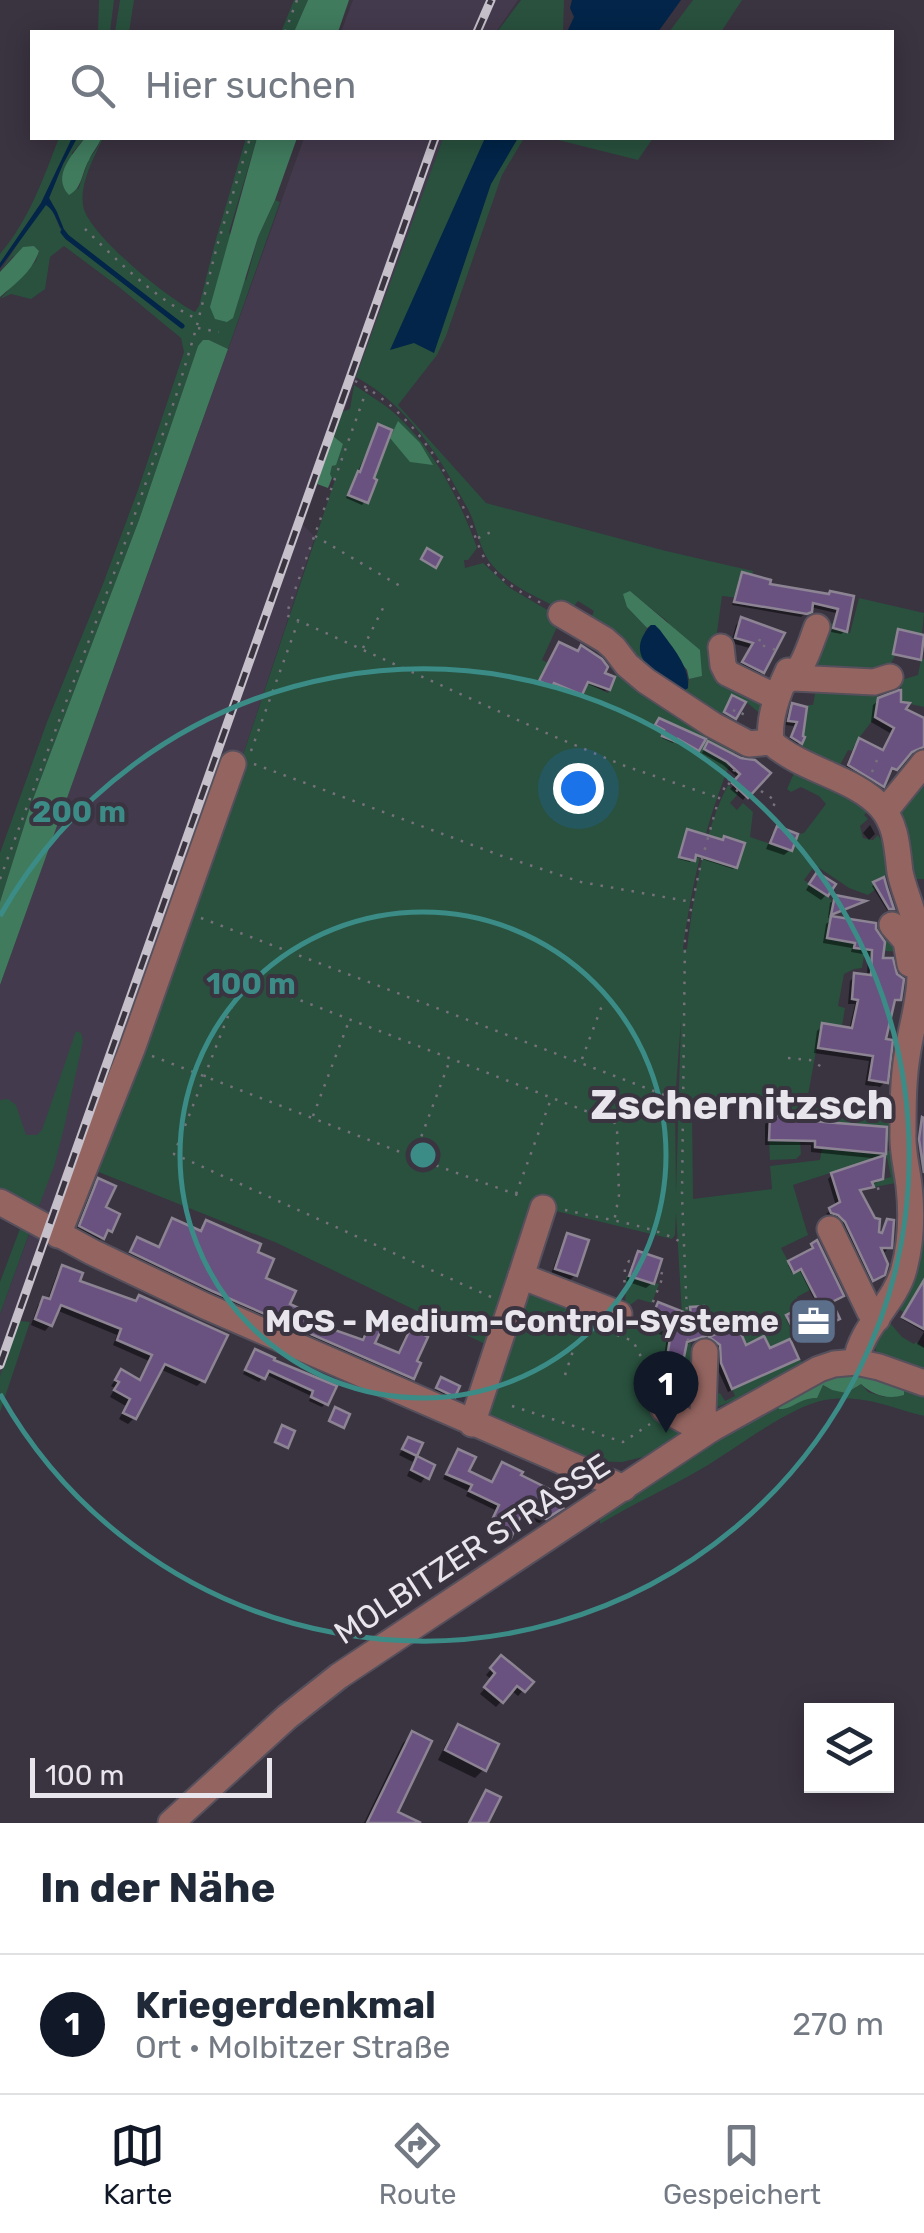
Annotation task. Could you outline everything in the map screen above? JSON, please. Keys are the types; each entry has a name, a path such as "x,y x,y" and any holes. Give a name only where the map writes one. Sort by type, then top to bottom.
{"street":[{"path":"561,614 604,640 627,666 712,725 788,755 864,792 885,811 893,829 904,891 913,915 920,974 921,1001 908,1046"},
{"path":"783,676 800,669 817,627"},
{"path":"721,647 727,673 874,682 890,677"},
{"path":"760,743 769,736 783,676"},
{"path":"885,811 924,763"},
{"path":"58,1235 132,1049 233,764"},
{"path":"892,925 910,953 902,1138 917,1188 904,1272 859,1346 856,1362 924,1384"},
{"path":"904,1107 924,1083"},
{"path":"0,1202 58,1235 205,1306 624,1488"},
{"path":"472,1424 544,1206"},
{"path":"830,1229 877,1319"},
{"path":"521,1276 620,1316"},
{"path":"697,1351 706,1432"},
{"name":"MOLBITZER STRASSE","path":"171,1823 287,1717 377,1648 706,1432 818,1369 856,1362"},
{"path":"664,1409 706,1432"}],"path":[{"path":"286,30 298,0"},
{"path":"0,878 176,396 249,140"},
{"path":"86,230 146,285 198,320"},
{"path":"196,329 219,332"},
{"path":"355,381 394,409 428,445 462,504 485,559 502,579 561,614"},
{"path":"366,388 286,616 525,724 625,766 719,798"},
{"path":"477,538 490,532"},
{"path":"313,535 400,586"},
{"path":"362,650 386,602"},
{"path":"299,621 247,762 581,882 692,902"},
{"path":"760,639 758,644 783,676"},
{"path":"733,710 742,715 746,708"},
{"path":"697,1351 684,1244 685,937 719,798 727,782 760,743"},
{"path":"727,782 741,794"},
{"path":"761,790 776,801 766,818"},
{"path":"181,910 682,1102"},
{"path":"511,1306 174,1154 243,978 608,1118 617,1127 619,1195 614,1222"},
{"path":"581,1061 604,1000"},
{"path":"312,1119 350,1020"},
{"path":"132,1049 544,1206 674,1237 684,1244"},
{"path":"788,1058 810,1060 822,1067"},
{"path":"413,1157 451,1059"},
{"path":"516,1194 552,1098"},
{"path":"512,1406 624,1442 659,1418 666,1405 620,1316 625,1267 629,1261 634,1262"},
{"path":"649,1312 664,1274 658,1272"},
{"path":"565,1375 582,1323"}],"shaded area":[{"path":"353,0 518,0 497,30 342,30"},
{"path":"303,140 442,140 303,525 315,537 241,761 58,1214 0,1376 0,1314 39,1207 0,1186 0,985"}],"green space":[{"path":"99,0 114,0 110,30 98,30"},
{"path":"120,0 134,0 129,30 115,30"},
{"path":"294,0 308,0 295,30 282,30"},
{"path":"308,0 349,0 339,30 295,30"},
{"path":"521,0 564,0 563,30 498,30"},
{"path":"693,0 742,0 722,30 670,30"},
{"path":"58,140 71,140 41,203 0,263 0,254 41,184"},
{"path":"76,140 83,140 72,153 78,190 89,159 102,140 84,188 83,205 88,217 131,264 195,312 245,140 256,140 229,232 246,281 258,237 275,200 280,202 228,349 209,340 198,346 139,520 30,807 0,902 0,853 138,490 184,352 181,338 64,246 50,257 45,289 31,299 11,294 0,299 36,261 39,251 34,246 12,257 0,272 46,204 61,231 49,198"},
{"path":"84,140 100,140 79,184 69,195 62,180 70,158"},
{"path":"256,140 296,140 258,237 233,318 227,322 215,319 210,307"},
{"path":"442,140 523,140 502,175 446,336 437,355 398,405 486,503 753,571 747,599 722,596 714,654 771,698 768,720 733,695 718,722 590,621 594,611 578,601 566,612 505,578 486,555 469,511 422,435 375,389 356,377","holes":["630,592 667,621 701,676 689,679 688,688 683,691 645,632 647,628 627,607"]},
{"path":"558,140 652,140 638,160"},
{"path":"34,246 39,251 32,265 0,297 0,272 23,247"},
{"path":"203,340 228,349 0,985 0,902 30,807"},
{"path":"354,385 387,407 430,453 452,490 477,548 464,560 465,568 483,563 510,588 561,618 542,660 608,693 615,675 624,666 736,750 702,847 683,949 687,949 706,843 728,785 738,794 730,803 737,810 743,803 753,812 750,837 792,851 798,834 804,833 826,804 801,787 791,792 787,789 798,764 873,807 860,826 863,838 873,840 878,835 887,850 892,886 886,876 873,882 876,889 868,895 849,888 815,865 804,880 833,903 827,938 869,950 871,944 885,945 886,935 902,952 885,951 884,958 864,956 862,968 844,974 838,1006 845,1008 842,1026 821,1024 808,1095 890,1102 890,1139 886,1144 887,1127 800,1116 758,1118 755,1107 692,1106 693,1199 772,1189 770,1166 820,1160 822,1148 830,1147 891,1151 896,1183 874,1187 872,1182 891,1177 887,1158 793,1185 808,1235 781,1248 794,1272 802,1269 812,1289 797,1297 801,1307 787,1315 798,1339 792,1343 803,1365 708,1411 707,1398 720,1393 725,1401 735,1396 732,1389 737,1325 721,1331 705,1319 704,1306 691,1307 690,1413 685,1411 687,1399 679,1397 676,1409 682,1434 643,1457 622,1462 591,1461 480,1416 523,1285 630,1324 637,1316 650,1320 649,1324 671,1332 671,1337 682,1315 676,1213 672,1239 539,1207 489,1346 277,1243 91,1169 241,761 335,480 329,474 343,444 333,436 342,412 350,409","holes":["681,1019 676,1194 675,1102","789,1339 798,1359 781,1367 772,1348"]},
{"path":"398,421 420,443 433,465 410,462 390,438"},
{"path":"333,436 343,444 336,465 332,466 328,488 317,484"},
{"path":"630,591 700,650 702,676 689,679 687,670 651,625 647,628 627,607 623,594"},
{"path":"859,598 924,613 922,635 898,630 893,653 896,654 884,676 803,675 826,626 835,622 834,628 850,633"},
{"path":"924,659 924,707 901,702 901,680 918,675"},
{"path":"817,683 879,688 875,717 839,767 800,750 805,737 794,732 798,722 805,722 808,705 813,705"},
{"path":"924,769 924,879 913,879 897,825 901,798"},
{"path":"76,1031 83,1041 54,1166 39,1206 20,1203 0,1192 0,1100 8,1099 16,1105 26,1135 37,1135"},
{"path":"769,1140 800,1140 801,1154 796,1159 770,1160"},
{"path":"924,1210 924,1285 905,1313 894,1306 918,1255"},
{"path":"21,1226 30,1231 0,1314 0,1282"},
{"path":"626,1276 659,1284 652,1303 638,1299 625,1309"},
{"path":"885,1317 902,1337 924,1347 924,1371 878,1354 876,1341"},
{"path":"20,1321 30,1322 0,1412 0,1376"},
{"path":"852,1373 904,1385 904,1395 881,1396 861,1384 846,1393 823,1385 817,1398 779,1409 777,1404 816,1379"},
{"path":"861,1384 868,1392 884,1397 904,1385 924,1392 924,1416 852,1399 811,1404 600,1524 600,1513 779,1398 797,1402 823,1385 832,1390"}],"water":[{"path":"572,0 681,0 659,30 568,30 574,17"},
{"path":"71,140 76,140 49,198 67,237 46,205 0,268 0,263 41,203"},
{"path":"484,140 517,140 491,184 434,353 414,343 390,350"},
{"path":"651,625 660,630 683,664 688,688 683,691 654,672 642,656 643,636"}],"building":[{"path":"378,424 392,430 368,503 348,495"},
{"path":"427,548 442,557 436,568 421,559"},
{"path":"742,572 771,580 770,584 854,596 847,632 833,628 838,609 813,603 812,612 807,614 734,602"},
{"path":"741,617 785,633 764,673 742,662 753,643 735,638"},
{"path":"898,629 924,635 921,660 893,654"},
{"path":"559,642 578,651 581,645 602,659 608,667 605,673 615,677 610,690 588,682 582,695 539,681"},
{"path":"901,690 901,702 910,703 906,709 924,718 924,747 912,752 897,770 892,768 884,787 848,765 859,738 883,750 894,728 875,717 878,698"},
{"path":"732,695 746,702 736,719 724,712"},
{"path":"792,703 807,707 802,744 791,737 797,722 788,721"},
{"path":"659,718 706,739 699,751 678,739 677,742 662,736 664,730 655,725"},
{"path":"708,741 741,758 755,760 771,773 748,798 732,783 740,774 704,749"},
{"path":"777,826 798,834 792,851 770,843"},
{"path":"687,829 745,843 737,868 696,855 695,861 679,857"},
{"path":"817,872 836,884 828,896 809,884"},
{"path":"884,877 894,909 889,909 873,882"},
{"path":"835,895 866,901 831,915"},
{"path":"831,916 876,923 885,942 883,958 893,958 897,974 904,979 901,1000 895,1000 886,1039 893,1040 888,1083 869,1080 873,1056 818,1048 822,1023 852,1028 858,1000 852,999 854,973 871,975 872,950 827,938"},
{"path":"770,1116 887,1127 886,1154 815,1147 815,1141 769,1140"},
{"path":"924,1118 924,1173 919,1139"},
{"path":"885,1155 883,1179 872,1182 874,1187 860,1190 875,1218 880,1219 879,1232 882,1233 887,1219 894,1220 892,1248 881,1248 888,1264 885,1275 873,1281 845,1222 829,1208 840,1202 831,1173"},
{"path":"98,1178 116,1186 106,1207 120,1214 104,1239 79,1226"},
{"path":"172,1218 201,1231 206,1220 261,1244 258,1252 274,1259 266,1278 296,1291 290,1304 328,1322 326,1327 363,1340 371,1321 383,1326 375,1343 399,1353 413,1323 424,1329 422,1334 428,1337 414,1379 130,1252 137,1237 159,1247"},
{"path":"567,1233 589,1240 577,1276 555,1269"},
{"path":"817,1240 844,1296 832,1302 840,1319 798,1339 786,1315 817,1300 801,1269 794,1273 788,1261 813,1248 811,1244"},
{"path":"638,1251 662,1259 654,1284 629,1276"},
{"path":"62,1265 83,1273 80,1281 136,1301 139,1295 228,1335 205,1382 165,1364 136,1419 123,1413 130,1399 114,1390 119,1382 115,1380 121,1369 140,1380 152,1355 117,1340 121,1329 61,1305 52,1326 35,1319 43,1297 50,1299"},
{"path":"924,1280 924,1329 902,1317"},
{"path":"658,1302 691,1315 690,1307 704,1306 706,1336 687,1342 682,1367 666,1364 671,1332 649,1324"},
{"path":"737,1324 746,1345 764,1336 770,1348 790,1339 799,1359 732,1389 721,1363 720,1345 709,1337"},
{"path":"255,1349 337,1386 328,1405 311,1397 313,1391 269,1371 265,1379 245,1370"},
{"path":"441,1377 460,1386 455,1397 436,1388"},
{"path":"335,1407 350,1414 344,1428 329,1421"},
{"path":"282,1425 295,1431 288,1448 275,1442"},
{"path":"408,1437 423,1443 417,1456 402,1449"},
{"path":"458,1449 476,1457 469,1471 492,1482 502,1462 549,1489 544,1498 563,1508 546,1519 524,1509 511,1538 488,1528 499,1505 469,1491 472,1485 446,1474"},
{"path":"417,1456 435,1465 429,1479 411,1470"},
{"path":"501,1655 534,1682 525,1692 517,1686 503,1703 484,1687 495,1673 490,1668"},
{"path":"458,1724 499,1744 486,1771 445,1750"},
{"path":"412,1731 432,1741 398,1812 421,1823 367,1823"},
{"path":"486,1790 501,1797 488,1823 469,1823"}],"waterway":[{"path":"63,232 182,326"}],"railway":[{"path":"478,30 491,0"},
{"path":"0,1365 434,140"}],"place":[{"name":"MCS - Medium-Control-Systeme","path":"814,1321"},
{"name":"Kriegerdenkmal","path":"666,1433"}],"district":[{"name":"Zschernitzsch","path":"742,1104"}]}
